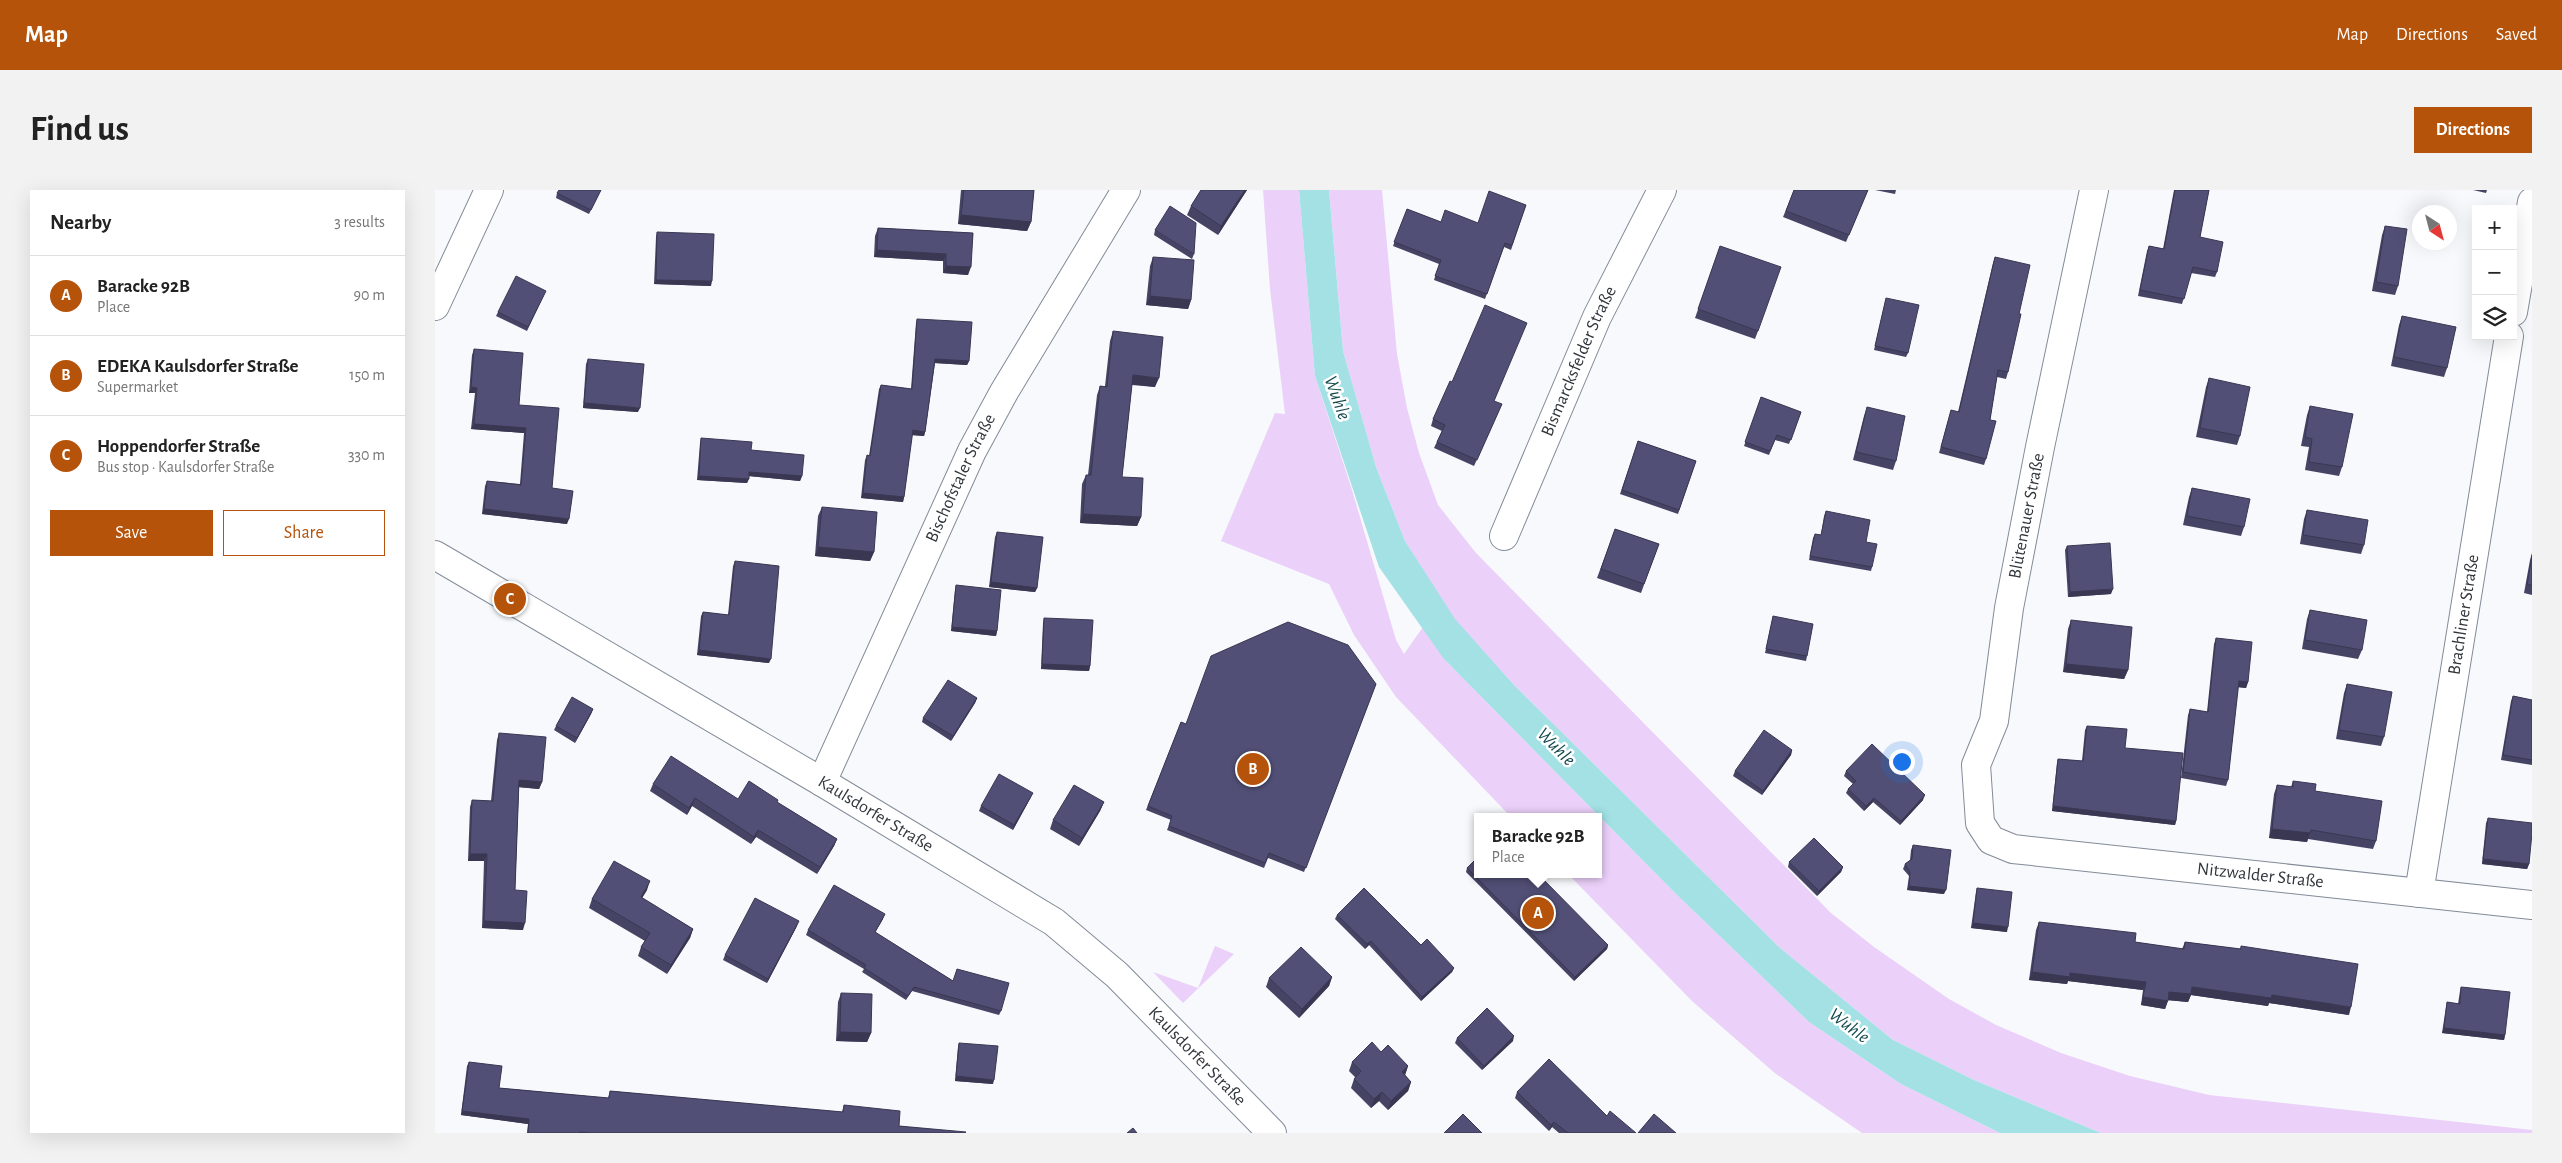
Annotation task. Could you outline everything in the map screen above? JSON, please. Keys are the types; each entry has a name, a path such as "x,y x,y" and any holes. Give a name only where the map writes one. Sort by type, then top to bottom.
{"street":[{"path":"435,306 489,190"},
{"name":"Bischofstaler Straße","path":"822,782 972,452 1004,392 1126,190"},
{"name":"Bismarcksfelder Straße","path":"1504,536 1597,317 1662,190"},
{"name":"Blütenauer Straße","path":"1991,840 1980,823 1975,765 1994,721 2009,608 2040,447 2094,190"},
{"path":"2516,295 2532,202"},
{"name":"Brachliner Straße","path":"2419,893 2508,340"},
{"name":"Kaulsdorfer Straße","path":"435,555 822,782 1054,922 1117,975 1270,1133"},
{"name":"Nitzwalder Straße","path":"1991,840 2013,849 2532,905"}],"shaded area":[{"path":"1263,190 1299,190 1315,376 1352,490 1396,640 1404,654 1442,600 1405,541 1376,467 1343,351 1329,190 1382,190 1397,354 1407,408 1419,453 1438,505 1476,553 1831,913 1874,947 1949,999 1996,1025 2061,1053 2130,1076 2209,1095 2532,1130 2532,1133 2101,1133 1974,1080 1893,1040 1780,948 1514,685 1455,620 1444,659 1596,813 1507,813 1396,697 1354,635 1329,584 1221,541 1275,413 1285,414 1270,289"},
{"path":"1602,819 1676,894 1809,1022 1901,1084 2000,1133 1862,1133 1776,1074 1692,1001 1572,878 1602,878"},
{"path":"1215,946 1234,954 1183,1003 1153,972 1198,988"}],"water":[{"name":"Wuhle","path":"1299,190 1329,190 1343,351 1376,467 1405,541 1455,619 1514,685 1780,948 1893,1040 1974,1080 2101,1133 2000,1133 1901,1084 1809,1022 1676,894 1602,819 1602,813 1596,813 1444,659 1379,567 1315,376"}],"building":[{"path":"559,190 601,190 591,210 557,193"},
{"path":"964,190 1034,190 1031,222 961,215"},
{"path":"1201,190 1245,190 1221,226 1191,206"},
{"path":"1794,190 1868,190 1849,235 1786,211"},
{"path":"2175,190 2209,190 2200,237 2223,242 2217,272 2193,267 2184,299 2140,290 2149,246 2164,249"},
{"path":"1489,191 1526,205 1512,245 1505,243 1487,294 1435,276 1441,260 1394,242 1407,209 1441,222 1445,210 1478,223"},
{"path":"1170,206 1196,223 1194,254 1155,230"},
{"path":"2385,226 2407,229 2398,286 2376,282"},
{"path":"878,228 973,233 971,267 946,266 946,254 877,250"},
{"path":"657,232 714,234 712,281 656,280"},
{"path":"1720,246 1781,267 1758,331 1698,309"},
{"path":"1153,257 1194,260 1191,300 1150,296"},
{"path":"1995,257 2030,265 2008,372 1998,370 1990,420 1996,421 1986,459 1941,447 1951,410 1959,412"},
{"path":"516,276 546,291 528,327 498,312"},
{"path":"1886,298 1919,305 1908,353 1875,346"},
{"path":"1485,305 1527,323 1494,401 1502,404 1477,460 1437,442 1445,425 1433,419 1450,381 1452,382"},
{"path":"2402,316 2456,327 2447,368 2394,357"},
{"path":"917,319 972,322 969,361 935,359 925,432 913,430 904,497 863,493 867,455 870,456 881,385 912,389"},
{"path":"1113,331 1163,337 1159,378 1133,375 1122,477 1143,478 1141,517 1083,514 1086,475 1091,475 1100,386 1107,387"},
{"path":"474,349 523,353 519,405 559,408 552,488 573,491 569,519 484,509 487,481 521,485 526,428 474,424 477,388 471,387"},
{"path":"588,359 644,364 640,408 584,403"},
{"path":"2209,378 2250,387 2240,436 2200,428"},
{"path":"1761,397 1801,412 1791,440 1777,435 1770,451 1745,442"},
{"path":"2310,406 2353,414 2342,467 2309,462 2312,439 2305,437"},
{"path":"1867,407 1905,416 1896,461 1856,452"},
{"path":"701,438 752,442 751,450 804,455 802,476 749,472 749,479 699,476"},
{"path":"1638,441 1696,461 1679,510 1622,490"},
{"path":"2192,488 2250,499 2244,527 2187,516"},
{"path":"822,507 877,512 874,552 818,547"},
{"path":"2307,510 2368,520 2364,545 2303,535"},
{"path":"1826,511 1870,520 1866,542 1877,544 1872,567 1810,556 1815,534 1821,535"},
{"path":"1615,529 1659,544 1644,584 1601,569"},
{"path":"997,532 1043,537 1037,588 991,582"},
{"path":"2110,543 2113,589 2070,592 2067,546"},
{"path":"2532,555 2532,585 2527,585"},
{"path":"735,561 779,566 771,659 699,650 703,612 729,615"},
{"path":"956,585 1001,590 997,631 952,627"},
{"path":"2310,610 2367,620 2362,650 2305,640"},
{"path":"1773,616 1813,624 1807,656 1766,649"},
{"path":"1044,618 1093,620 1090,666 1042,664"},
{"path":"2071,620 2132,627 2128,670 2066,664"},
{"path":"1288,622 1348,645 1376,684 1306,868 1269,853 1265,863 1169,826 1172,816 1148,806 1181,722 1186,724 1211,656"},
{"path":"2216,638 2252,642 2248,682 2239,681 2228,780 2183,772 2190,709 2208,712"},
{"path":"948,680 977,698 953,736 923,718"},
{"path":"2347,684 2392,692 2384,737 2339,730"},
{"path":"2513,696 2532,700 2532,760 2503,755"},
{"path":"572,697 593,709 577,738 556,726"},
{"path":"2087,726 2127,729 2125,748 2183,753 2176,821 2053,806 2058,759 2083,761"},
{"path":"1764,730 1792,750 1763,791 1735,771"},
{"path":"499,733 546,737 542,782 519,780 515,890 527,891 525,923 484,921 487,854 470,854 472,800 493,801"},
{"path":"1872,744 1925,795 1901,821 1874,798 1866,806 1848,789 1856,781 1846,771"},
{"path":"671,756 738,799 749,781 778,800 777,802 837,839 820,867 758,830 754,837 695,798 689,808 653,784"},
{"path":"999,774 1033,793 1014,825 981,806"},
{"path":"2293,781 2316,784 2315,791 2382,801 2376,841 2311,830 2310,833 2272,829 2277,785 2293,787"},
{"path":"1074,785 1104,802 1082,838 1053,820"},
{"path":"2488,818 2532,823 2529,864 2483,859"},
{"path":"1814,838 1843,867 1819,891 1789,862"},
{"path":"1913,845 1951,850 1946,890 1909,886 1910,872 1905,864 1912,859"},
{"path":"614,861 650,881 641,897 693,929 671,965 641,947 650,933 592,899"},
{"path":"1474,861 1474,875 1467,868"},
{"path":"1477,878 1542,878 1608,945 1575,977"},
{"path":"834,885 885,914 875,932 953,981 957,969 1009,983 1001,1011 914,987 908,996 864,968 866,965 808,930"},
{"path":"1364,888 1421,945 1427,939 1454,968 1422,997 1371,941 1367,944 1337,915"},
{"path":"1977,888 2012,892 2008,927 1973,923"},
{"path":"755,898 799,921 768,979 725,955"},
{"path":"2039,922 2136,933 2135,942 2184,949 2185,942 2241,949 2241,946 2358,964 2351,1007 2272,995 2271,998 2192,987 2191,994 2169,992 2168,1001 2143,997 2146,982 2070,973 2070,977 2032,972"},
{"path":"1301,947 1332,977 1302,1009 1269,978"},
{"path":"2461,987 2510,992 2505,1035 2444,1028 2447,1002 2460,1004"},
{"path":"841,993 872,994 871,1033 840,1032"},
{"path":"1487,1008 1514,1036 1484,1066 1457,1038"},
{"path":"1372,1042 1381,1052 1388,1045 1408,1066 1402,1072 1411,1082 1391,1101 1382,1092 1374,1099 1354,1079 1361,1071 1352,1062"},
{"path":"959,1043 998,1046 994,1080 956,1076"},
{"path":"1549,1059 1607,1116 1610,1111 1636,1133 1568,1133 1554,1122 1551,1125 1517,1092"},
{"path":"469,1062 502,1066 499,1088 609,1098 610,1091 843,1112 844,1105 900,1111 899,1126 966,1132 528,1133 529,1119 462,1111"},
{"path":"1463,1114 1482,1133 1444,1133"},
{"path":"1654,1114 1676,1133 1638,1133"},
{"path":"1133,1128 1137,1133 1127,1133"}],"place":[{"name":"Hoppendorfer Straße","path":"510,599"},
{"name":"EDEKA Kaulsdorfer Straße","path":"1253,769"},
{"name":"Baracke 92B","path":"1538,913"}]}
